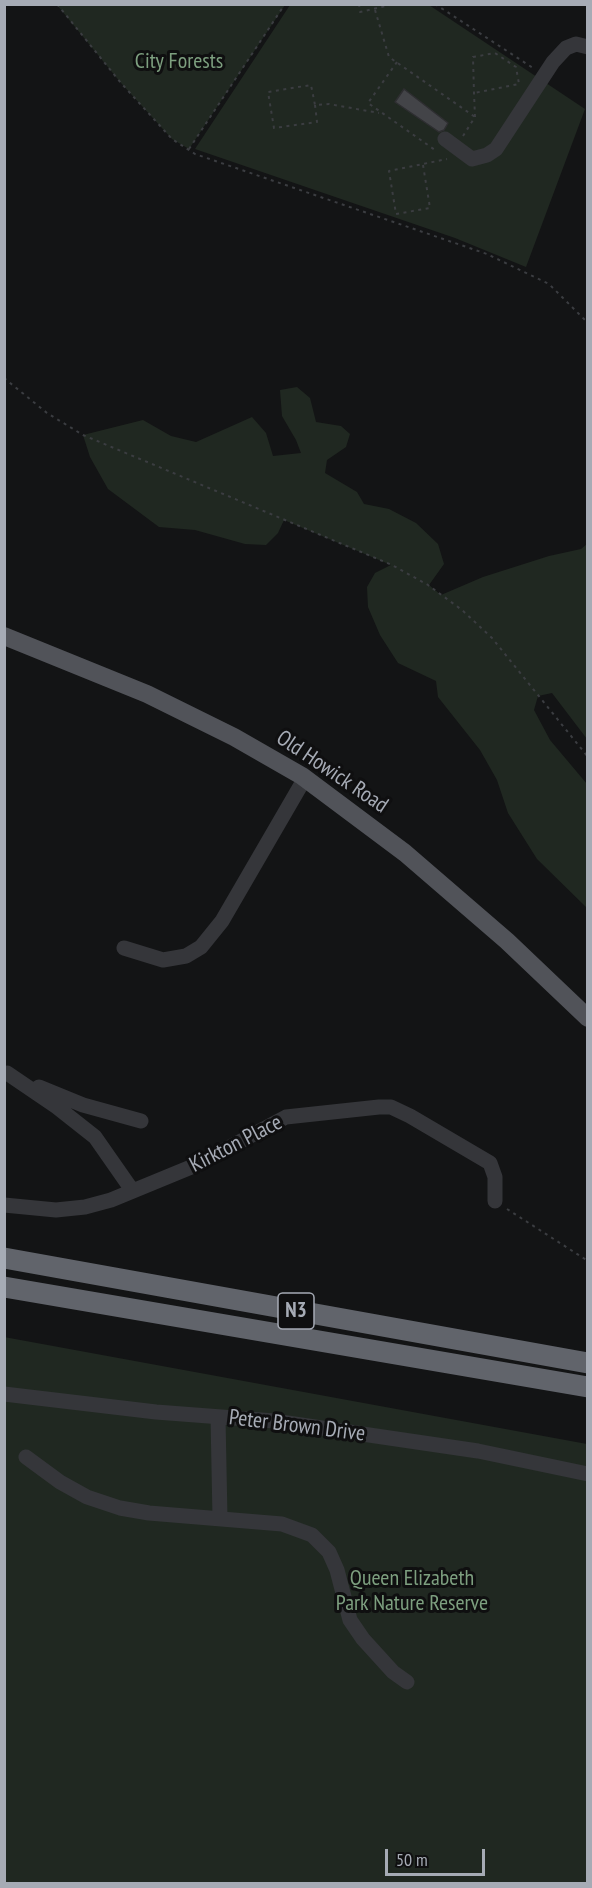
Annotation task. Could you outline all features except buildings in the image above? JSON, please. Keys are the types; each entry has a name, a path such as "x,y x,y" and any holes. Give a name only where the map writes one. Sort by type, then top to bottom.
{"highway":[{"name":"N3","path":"4,1258 588,1363"},
{"name":"N3","path":"4,1287 588,1387"}],"main road":[{"name":"Old Howick Road","path":"4,636 147,694 234,736 305,778 405,853 507,941 588,1018"}],"street":[{"path":"449,148 472,159 481,159 496,149 566,48 576,44 588,47"},
{"path":"124,948 163,960 186,956 201,946 222,921 305,778"},
{"path":"6,1073 83,1105 141,1121"},
{"path":"6,1073 57,1107 96,1137 132,1190"},
{"name":"Kirkton Place","path":"4,1205 56,1210 85,1208 111,1200 224,1152 286,1117 379,1107 391,1107 410,1116 490,1163 495,1177 495,1201"},
{"name":"Peter Brown Drive","path":"4,1394 273,1421 478,1450 588,1474"},
{"path":"218,1417 220,1518"},
{"path":"26,1457 60,1482 87,1497 120,1508 149,1513 282,1524 301,1529 320,1542 337,1570 350,1620 380,1659 407,1682"}],"path":[{"path":"57,4 128,91 172,139 189,149 487,254 549,284 588,322"},
{"path":"189,149 285,4"},
{"path":"359,4 360,12 394,4"},
{"path":"435,4 545,76"},
{"path":"375,10 389,57 475,117"},
{"path":"423,165 430,208 396,214 389,171 423,165 449,148 475,117 474,93 474,57 495,53 516,67 519,84 474,93"},
{"path":"397,62 368,104 449,148"},
{"path":"311,85 315,105 317,122 274,128 268,92 311,85"},
{"path":"315,105 329,104 382,113"},
{"path":"4,378 47,413 83,435 392,566 428,585 462,610 492,638 588,757"},
{"path":"495,1201 588,1262"}],"green space":[{"name":"City Forests","path":"57,5 285,5 189,149 172,139 121,83"},
{"path":"290,5 429,5 585,109 526,267 455,238 195,149"},
{"path":"297,387 310,398 316,422 341,426 350,434 346,447 327,460 325,473 357,492 364,504 389,509 416,523 438,544 444,564 429,585 441,595 483,577 549,556 581,549 587,544 587,739 552,693 538,696 534,710 550,740 587,784 587,908 537,859 508,813 497,780 480,750 438,697 436,681 398,663 380,635 368,607 367,587 375,573 391,565 284,520 278,533 266,545 245,544 195,530 159,527 108,489 90,457 83,435 143,420 171,436 196,442 252,417 266,433 273,456 301,453 282,416 280,390"},
{"name":"Queen Elizabeth Park Nature Reserve","path":"4,1337 587,1444 587,1883 5,1883"}]}
